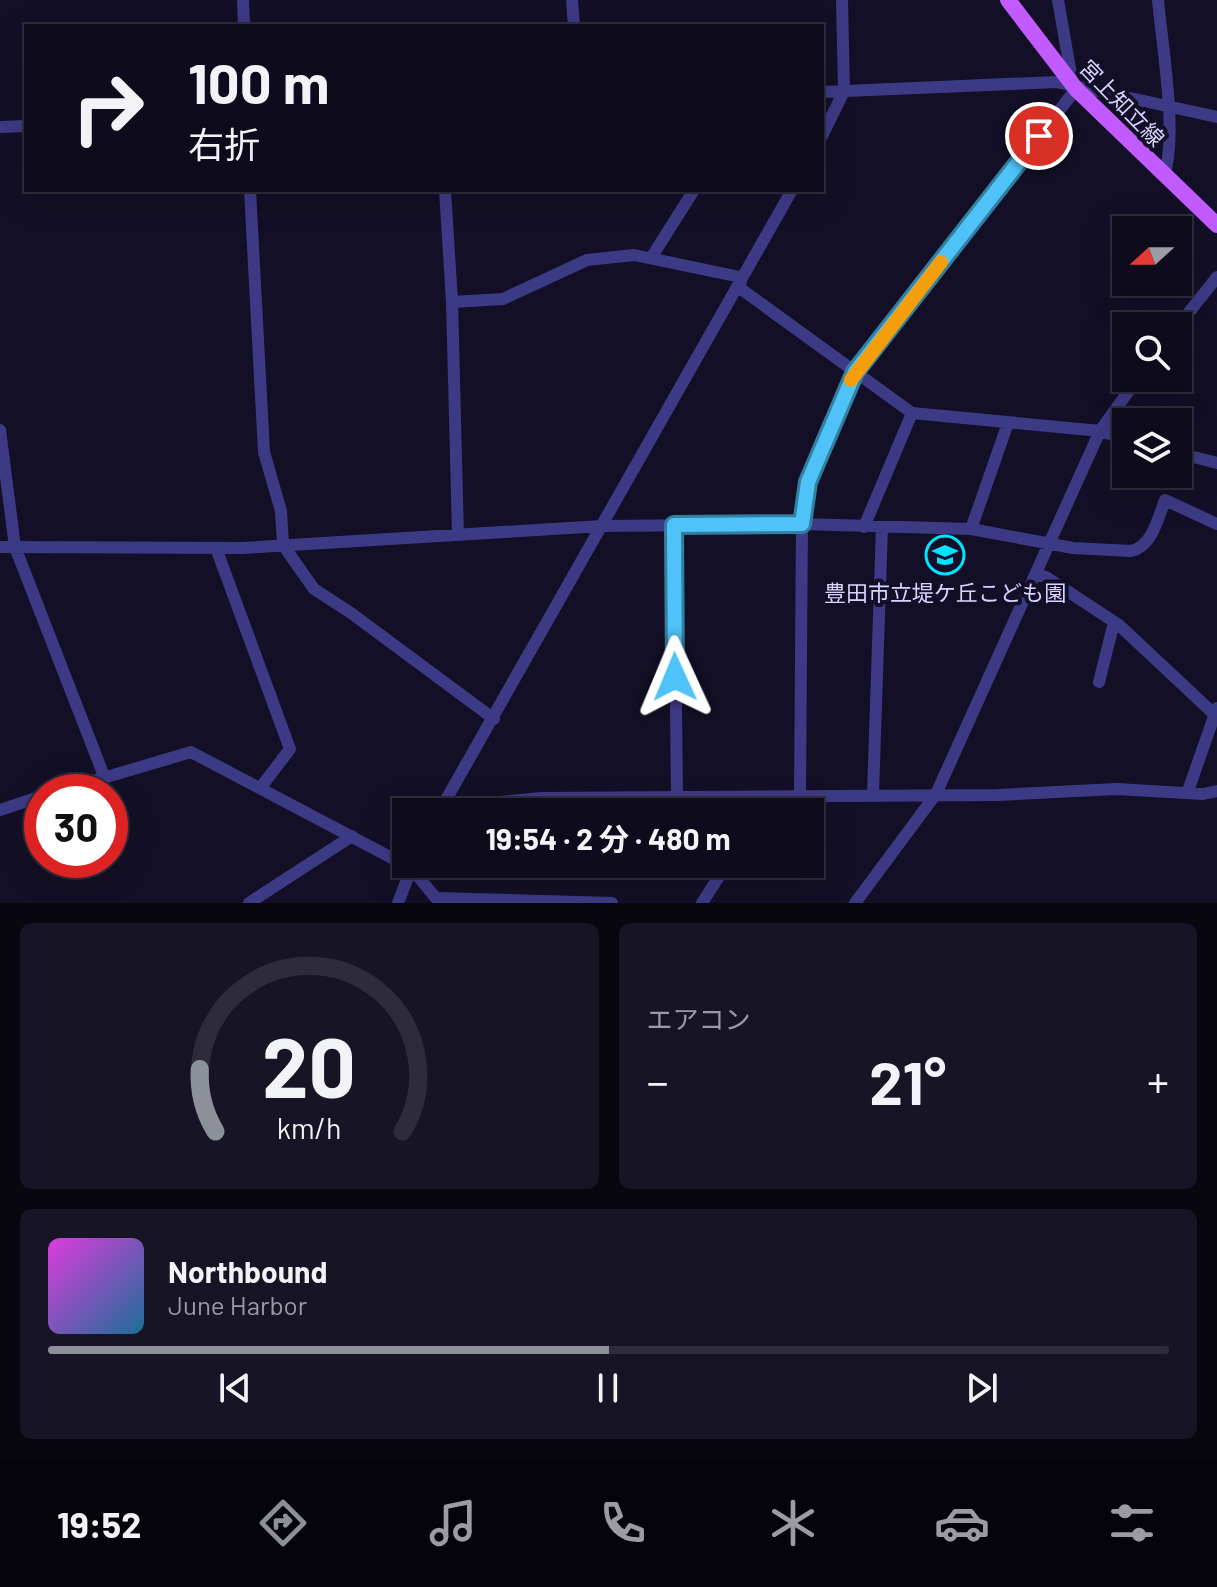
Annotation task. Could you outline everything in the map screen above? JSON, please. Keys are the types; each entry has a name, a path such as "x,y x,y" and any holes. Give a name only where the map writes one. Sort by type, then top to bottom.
{"main road":[{"name":"宮上知立線","path":"1008,0 1074,87 1217,225"}],"street":[{"path":"243,0 244,24"},
{"path":"572,0 574,24"},
{"path":"824,132 844,91 842,0"},
{"path":"800,795 802,524 808,482 855,372 1074,87 1058,0"},
{"path":"1061,17 1068,0"},
{"path":"1158,0 1169,163 1164,176"},
{"path":"824,92 1056,82 1217,117"},
{"path":"0,127 24,126"},
{"path":"250,192 264,452 281,511 283,545 314,589 327,600 351,613 494,719"},
{"path":"445,192 452,302 458,534"},
{"path":"651,258 693,192"},
{"path":"447,798 791,192"},
{"path":"452,302 503,299 587,260 634,255 740,277"},
{"path":"740,277 741,289 912,413 1112,435"},
{"path":"1189,312 1217,277"},
{"path":"855,903 936,794 1100,431 1128,392"},
{"path":"864,527 912,413"},
{"path":"971,529 1008,423"},
{"path":"0,430 15,547 103,774"},
{"path":"1192,457 1217,463"},
{"path":"0,547 216,548 602,526 802,524 971,529 1073,548 1140,549 1148,540 1165,500 1217,524"},
{"path":"674,525 677,797"},
{"path":"873,793 882,527"},
{"path":"216,548 290,749 261,787"},
{"path":"1036,574 1046,577 1114,622 1216,711 1188,791"},
{"path":"1099,682 1114,622"},
{"path":"111,774 191,752 392,856"},
{"path":"541,798 1116,789 1203,794 1217,791"},
{"path":"0,810 24,802"},
{"path":"249,903 352,836"},
{"path":"398,903 407,878"},
{"path":"421,878 438,900 612,903"},
{"path":"702,903 718,878"}],"slow traffic":[{"path":"851,380 941,262"}],"place":[{"name":"豊田市立堤ケ丘こども園","path":"945,555"}],"route":[{"path":"675,677 674,525 802,524 808,482 855,372 1039,136"}]}
